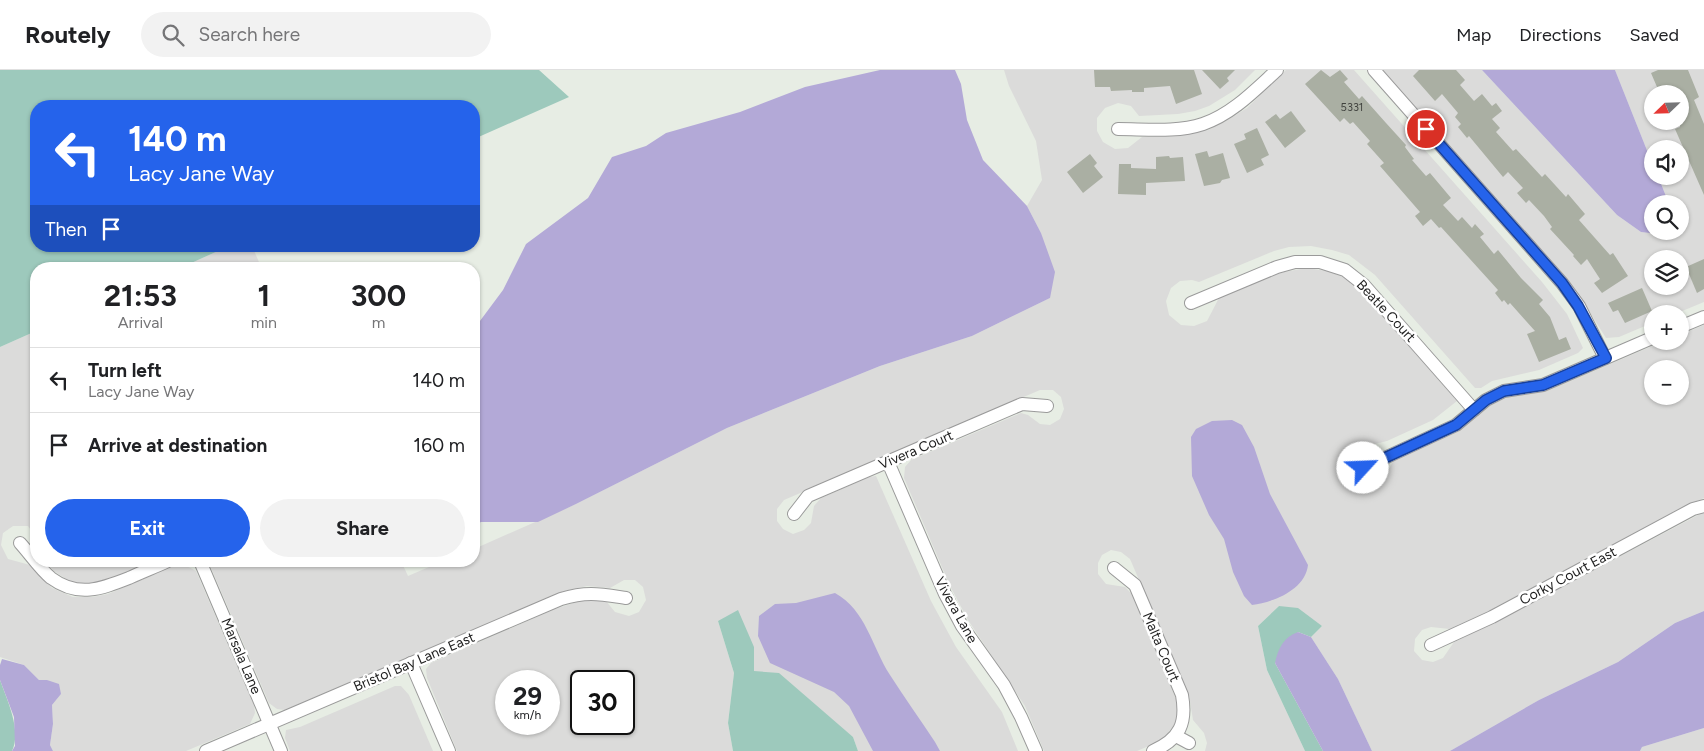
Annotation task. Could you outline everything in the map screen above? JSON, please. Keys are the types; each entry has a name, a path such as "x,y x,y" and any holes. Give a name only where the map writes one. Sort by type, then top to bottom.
{"street":[{"path":"1118,129 1180,129 1202,124 1225,114 1246,99 1277,70"},
{"path":"1374,70 1562,283 1578,306 1606,358"},
{"name":"Beatle Court","path":"1191,303 1277,266 1295,262 1320,262 1345,270 1364,285 1474,410"},
{"path":"1689,323 1704,317"},
{"path":"1363,468 1456,425 1486,400 1504,391 1543,385 1644,341"},
{"name":"Vivera Court","path":"794,514 808,496 1022,404 1046,406"},
{"name":"Vivera Lane","path":"888,462 945,594 962,626 1004,685 1036,751"},
{"name":"Corky Court East","path":"1431,645 1492,617 1693,509 1704,506"},
{"path":"20,543 30,554"},
{"path":"41,567 50,577 63,585 79,590 93,590 108,586 154,567"},
{"name":"Marsala Lane","path":"203,567 281,751"},
{"name":"Malta Court","path":"1114,568 1134,585 1182,695 1184,707 1183,722 1176,736"},
{"name":"Bristol Bay Lane East","path":"206,751 576,594 592,593 626,598"},
{"path":"411,663 449,751"},
{"path":"1153,751 1164,746 1176,736 1189,743"}],"shaded area":[{"path":"0,70 539,70 569,97 480,136 480,100 30,100 30,252 216,252 194,262 30,262 30,334 0,347"},
{"path":"880,70 955,70 961,84 967,120 983,160 1027,206 1041,233 1055,272 1050,298 972,336 880,366 727,428 538,522 480,522 480,321 503,290 526,244 588,198 612,157 646,146 666,133 740,112 805,87"},
{"path":"1004,70 1255,70 1235,90 1209,106 1195,111 1139,116 1131,106 1118,103 1105,108 1097,118 1097,131 1103,142 1115,149 1128,148 1142,137 1178,136 1208,130 1247,108 1286,70 1354,70 1542,282 1567,314 1583,348 1578,353 1539,370 1492,381 1481,388 1475,388 1375,275 1349,255 1311,246 1289,247 1274,251 1199,282 1192,280 1180,281 1171,288 1166,301 1169,315 1181,325 1194,326 1207,321 1219,298 1279,273 1306,268 1328,271 1346,278 1361,291 1457,401 1433,420 1387,441 1371,445 1358,444 1347,450 1340,463 1343,479 1355,490 1369,490 1383,481 1393,461 1459,431 1492,404 1509,397 1547,391 1644,350 1689,350 1689,331 1704,325 1704,498 1683,507 1487,612 1450,629 1431,627 1422,630 1415,639 1414,651 1422,660 1433,662 1443,658 1454,642 1704,512 1704,611 1675,623 1618,662 1539,700 1450,751 1372,751 1338,679 1311,637 1322,626 1279,606 1258,626 1267,670 1305,751 1205,751 1207,743 1204,733 1193,720 1189,695 1130,559 1121,552 1111,550 1102,555 1098,563 1098,574 1106,584 1125,587 1132,594 1176,699 1178,711 1175,724 1158,742 1137,751 1044,751 1025,706 968,620 950,586 904,478 905,467 911,460 1021,413 1028,415 1040,424 1050,425 1060,419 1064,409 1061,397 1053,390 1040,390 784,500 777,509 777,521 783,529 793,534 804,530 811,523 814,506 821,498 869,477 876,476 931,601 956,647 1002,712 1018,751 858,751 853,737 754,671 754,647 718,621 734,673 728,723 733,751 457,751 427,678 426,669 431,663 555,609 580,601 606,601 615,612 629,616 639,612 646,600 643,587 635,580 624,580 610,588 587,586 564,591 285,710 277,709 269,703 211,567 404,567 408,576 429,567 480,567 480,546 576,504 727,428 880,366 972,336 1050,298 1041,233 1027,206 1042,180 1036,141 1009,86"},
{"path":"1382,70 1482,70 1617,215 1644,232 1644,240 1689,240 1689,195 1665,195 1662,185 1689,185 1689,140 1644,140 1644,143 1615,70 1704,70 1704,302 1689,308 1689,305 1644,305 1644,326 1619,337 1606,338 1577,292"},
{"path":"1482,70 1615,70 1644,143 1644,185 1662,185 1665,195 1644,195 1644,232 1617,215"},
{"path":"216,252 255,252 259,262 194,262"},
{"path":"30,334 30,529 28,526 13,526 3,533 1,545 8,559 30,565 52,588 73,597 93,597 108,594 171,567 189,567 196,571 254,705 255,713 250,724 186,751 53,751 50,745 53,724 52,705 61,694 47,680 39,680 24,665 0,657 0,347"},
{"path":"1232,420 1242,425 1254,447 1270,494 1308,565 1306,574 1295,588 1279,598 1252,605 1244,596 1233,572 1224,539 1209,515 1192,476 1191,437 1196,429 1212,421"},
{"path":"50,567 139,567 103,582 86,585 69,581"},
{"path":"835,593 846,600 861,619 890,675 940,751 873,751 849,706 834,692 770,663 758,636 759,616 775,604 796,603"},
{"path":"1279,606 1298,608 1322,626 1311,637 1298,632 1275,663 1323,751 1305,751 1267,670 1258,626"},
{"path":"738,610 754,647 754,671 779,673 853,737 858,751 733,751 728,723 734,673 718,621"},
{"path":"1704,611 1704,728 1642,747 1640,751 1450,751 1539,700 1618,662 1675,623"},
{"path":"1298,632 1311,637 1338,679 1372,751 1323,751 1275,663 1282,644"},
{"path":"2,659 24,665 39,680 47,680 59,684 61,694 52,705 53,724 50,745 53,751 12,751 15,746 14,717 0,680"},
{"path":"0,680 10,706 14,725 15,743 12,751 0,751"},
{"path":"395,686 401,686 409,695 433,751 290,751 285,738 286,730 300,727"},
{"path":"1704,728 1704,751 1640,751 1642,747"}],"building":[{"path":"1094,70 1194,70 1202,94 1176,104 1170,86 1144,88 1144,92 1132,92 1132,90 1111,91 1110,87 1095,87"},
{"path":"1202,70 1235,70 1227,78 1229,81 1220,89"},
{"path":"1321,70 1330,77 1340,70 1348,79 1344,82 1359,99 1362,96 1406,145 1405,147 1414,159 1412,160 1426,176 1430,173 1451,198 1443,205 1458,221 1462,217 1472,228 1475,224 1484,234 1480,237 1494,254 1498,250 1521,278 1543,300 1539,304 1550,317 1559,340 1566,337 1571,349 1539,362 1527,334 1535,331 1510,303 1508,305 1504,300 1502,302 1495,293 1498,290 1441,227 1439,228 1431,219 1423,226 1415,216 1420,212 1380,166 1384,163 1367,144 1370,141 1353,122 1350,124 1344,118 1340,122 1305,84"},
{"path":"1419,70 1456,70 1465,80 1460,85 1474,101 1482,94 1492,106 1496,103 1502,111 1492,119 1500,128 1496,132 1513,151 1516,149 1542,177 1545,174 1566,197 1568,194 1585,214 1579,220 1610,255 1613,253 1628,276 1602,293 1594,283 1600,279 1587,259 1581,265 1550,229 1552,227 1544,216 1529,200 1526,203 1517,193 1523,188 1508,172 1503,177 1469,136 1467,138 1458,127 1461,124 1455,117 1458,113 1442,94 1435,101 1413,76"},
{"path":"1658,70 1688,70 1699,97 1694,100 1704,124 1704,195 1689,161 1689,140 1680,140 1675,130 1689,130 1689,85 1656,85 1651,73"},
{"path":"1291,111 1306,131 1285,148 1265,122 1276,114 1280,119"},
{"path":"1257,128 1269,155 1261,159 1264,165 1247,173 1234,144 1246,139 1244,134"},
{"path":"1207,151 1209,157 1223,153 1230,178 1222,180 1220,183 1204,186 1195,154"},
{"path":"1090,154 1097,163 1094,166 1103,177 1083,193 1067,172"},
{"path":"1169,156 1170,158 1183,157 1185,181 1146,183 1146,195 1118,194 1119,164 1131,164 1131,168 1156,169 1156,157"},
{"path":"1704,259 1704,289 1697,293 1689,274 1689,266"},
{"path":"1642,288 1649,305 1644,305 1644,315 1625,323 1618,310 1613,312 1608,303"}],"route":[{"path":"1363,468 1456,425 1486,400 1504,391 1543,385 1606,358 1578,306 1562,283 1426,129"}]}
